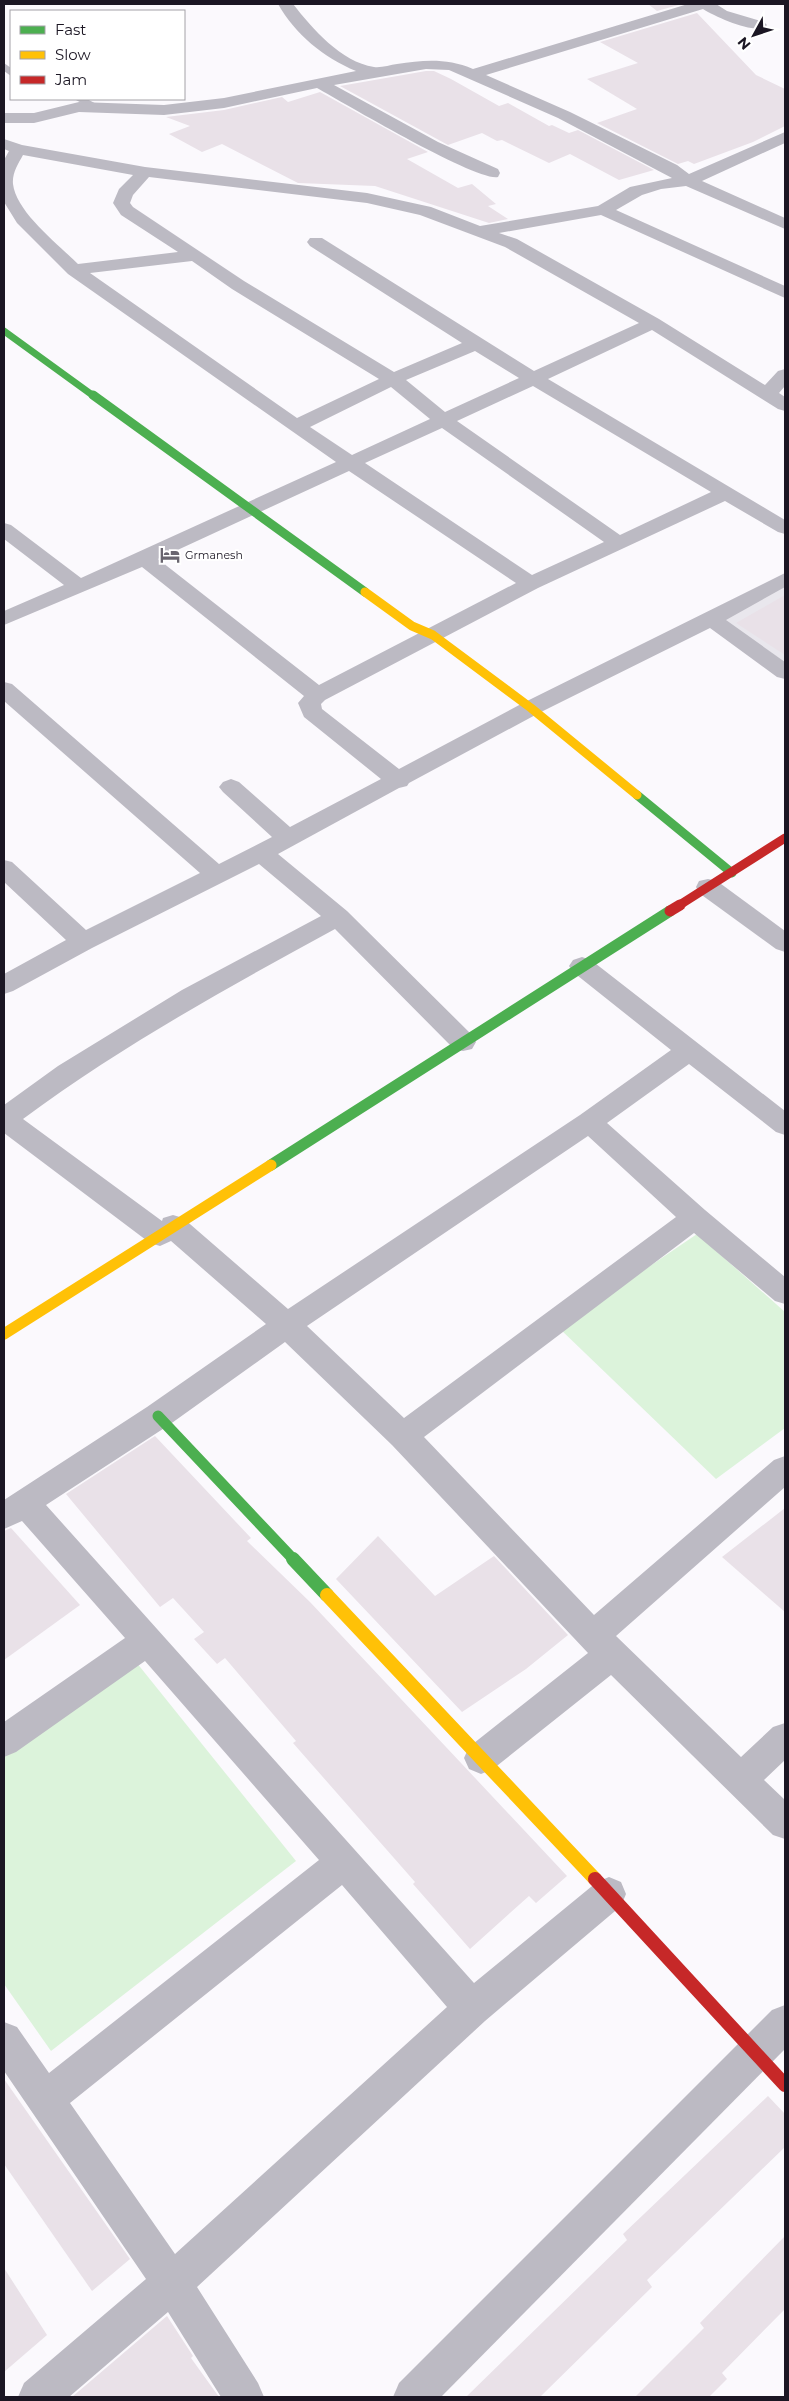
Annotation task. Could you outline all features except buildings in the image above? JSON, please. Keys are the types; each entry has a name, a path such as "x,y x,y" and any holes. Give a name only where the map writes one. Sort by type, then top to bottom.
{"street":[{"path":"285,4 304,28 322,46 347,62 373,72"},
{"path":"474,74 705,4 722,14 759,25"},
{"path":"4,118 34,118 65,110 97,107 143,111 224,103 373,72 438,64 452,66 474,74 599,132 671,169 688,181 785,224"},
{"path":"321,84 432,145 492,173"},
{"path":"479,231 604,210 636,191 660,184 688,181 781,143"},
{"path":"531,584 296,426 74,270 22,219 11,200 5,184 11,147 145,172 367,198 425,211 511,244 653,323 785,405"},
{"path":"145,172 125,193 121,203 127,210 238,285 393,379 442,419 619,543"},
{"path":"604,210 785,292"},
{"path":"316,242 476,344 785,528"},
{"path":"74,270 195,255"},
{"path":"4,619 144,558 442,419 536,379 653,323"},
{"path":"4,331 252,508 412,626 433,635 531,708 732,873"},
{"path":"296,426 393,379 476,344"},
{"path":"767,394 785,376"},
{"path":"399,781 312,712 309,703 317,695 531,584 726,493"},
{"path":"5,531 78,586"},
{"path":"144,558 317,695"},
{"path":"4,985 83,942 261,853 399,781 531,708 711,619 785,579"},
{"path":"711,619 785,672"},
{"path":"4,689 217,875"},
{"path":"230,787 288,838"},
{"path":"4,1334 582,966 782,844"},
{"path":"261,853 338,917 463,1042"},
{"path":"4,868 83,942"},
{"path":"708,888 785,943"},
{"path":"338,917 191,996 67,1073 4,1119 166,1231 287,1324 403,1436 603,1645 785,1824"},
{"path":"582,966 785,1125"},
{"path":"472,2008 148,1641 14,1509 158,1416 287,1324 589,1122 688,1050"},
{"path":"589,1122 695,1218 785,1293"},
{"path":"403,1436 695,1218"},
{"path":"158,1416 609,1894 785,2085"},
{"path":"481,1758 603,1645 785,1469"},
{"path":"4,1741 148,1641"},
{"path":"741,1779 785,1738"},
{"path":"45,2099 344,1862"},
{"path":"38,2397 172,2283 472,2008 609,1894"},
{"path":"413,2397 785,2023"},
{"path":"4,2040 172,2283 244,2397"}],"lane":[{"path":"81,100 97,107"}],"shaded area":[{"path":"785,586 785,662 722,619"}],"green space":[{"path":"697,1234 785,1312 785,1428 716,1479 559,1328"},
{"path":"124,1647 296,1861 51,2051 4,1984 4,1732"}],"traffic: fast":[{"path":"4,331 365,592"},
{"path":"637,795 732,873"},
{"path":"271,1165 670,911"},
{"path":"158,1416 327,1595"}],"traffic: slow":[{"path":"365,592 412,626 433,635 531,708 637,795"},
{"path":"4,1334 271,1165"},
{"path":"327,1595 595,1879"}],"traffic: jam":[{"path":"670,911 785,838"},
{"path":"595,1879 785,2085"}],"place":[{"name":"Grmanesh","path":"170,555"}]}
